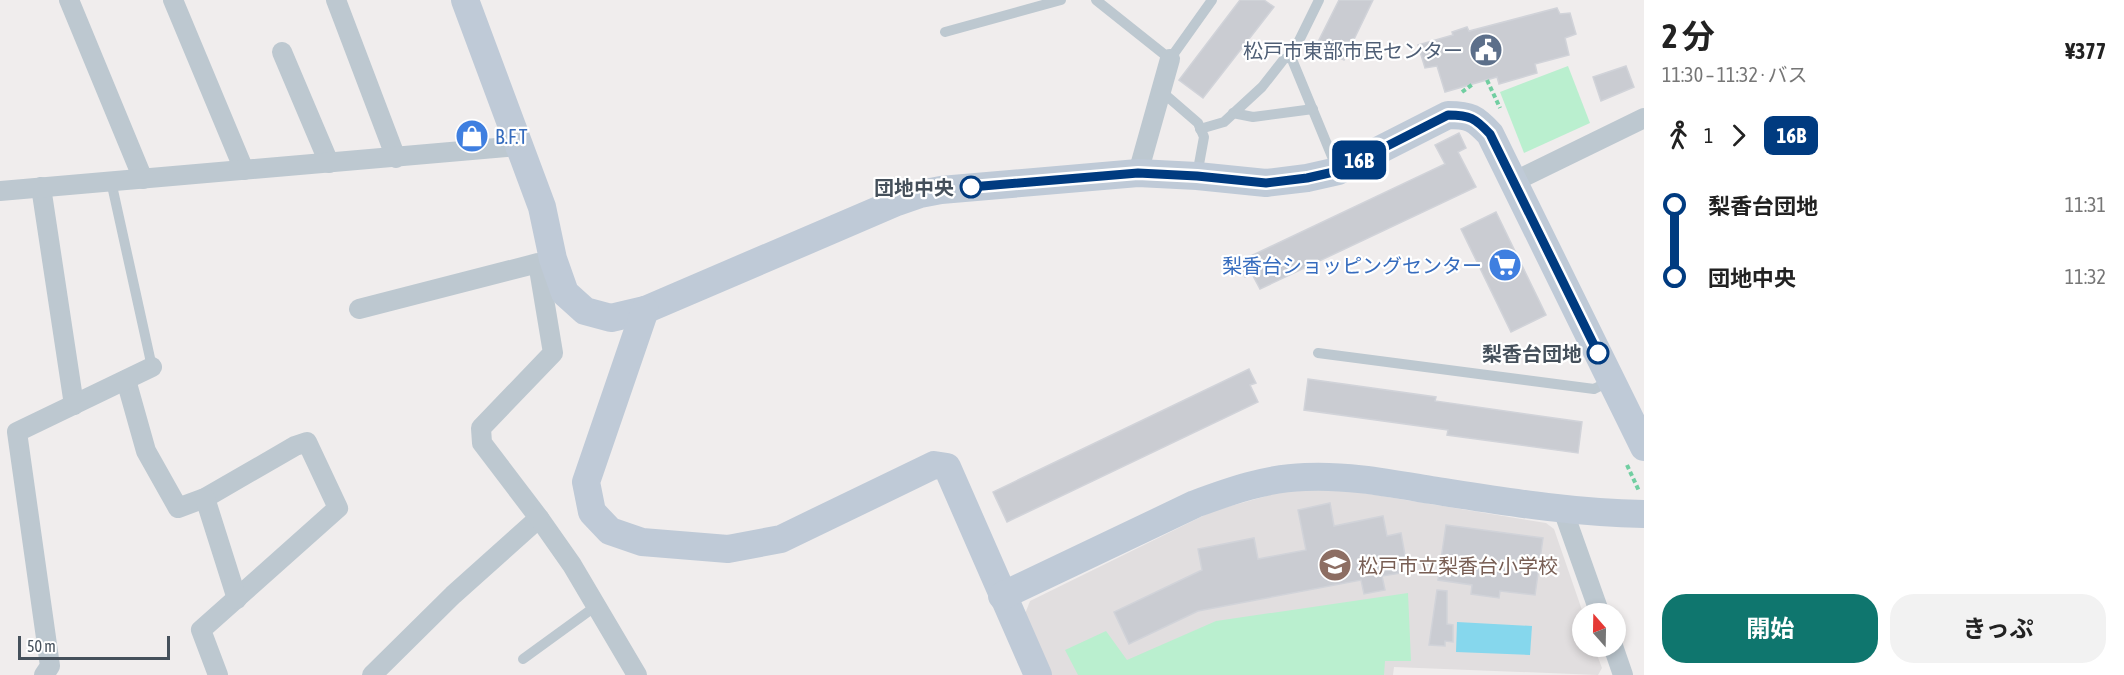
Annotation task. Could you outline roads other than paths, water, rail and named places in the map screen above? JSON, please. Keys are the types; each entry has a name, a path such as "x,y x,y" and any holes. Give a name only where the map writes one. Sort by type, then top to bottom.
{"street":[{"path":"69,0 143,179"},
{"path":"173,0 244,170"},
{"path":"336,0 396,158"},
{"path":"465,0 542,207 553,353 481,428 482,443 572,565 634,674"},
{"path":"282,52 329,163"},
{"path":"1138,173 1170,59"},
{"path":"545,261 565,293 585,311 611,318 645,310 920,194 941,190 1138,173 1266,183 1307,178 1338,171 1448,115 1462,115 1476,119 1490,134 1644,447"},
{"path":"1513,182 1644,118"},
{"path":"0,191 519,146"},
{"path":"41,187 74,405"},
{"path":"359,309 545,261"},
{"path":"645,310 586,482 592,512 610,531 642,542 728,549 781,539 934,465 948,467 1038,675"},
{"path":"44,675 50,666 17,432 152,367"},
{"path":"126,380 146,451 178,508 205,498 295,446 307,442 338,508 201,630 218,675"},
{"path":"1002,596 1195,504 1264,482 1302,477 1344,476 1563,510 1644,514"},
{"path":"205,498 237,599"},
{"path":"1563,510 1596,603"},
{"path":"372,675 453,595 539,518"},
{"path":"1617,657 1623,675"}],"lane":[{"path":"945,32 1057,3 1061,0"},
{"path":"1096,0 1170,59 1212,0"},
{"path":"1200,129 1224,122 1262,87 1284,59 1291,57 1319,0"},
{"path":"1291,57 1338,171"},
{"path":"1161,91 1198,123 1204,137 1197,176"},
{"path":"1233,113 1253,117 1313,109"},
{"path":"111,181 152,367"},
{"path":"1318,353 1594,389 1611,380"},
{"path":"523,659 596,606"}],"water":[{"path":"1457,622 1532,626 1530,655 1456,652"}],"place":[{"name":"松戸市東部市民センター","path":"1486,50"},
{"name":"B.F.T","path":"472,136"},
{"name":"団地中央","path":"971,187"},
{"name":"梨香台ショッピングセンター","path":"1505,265"},
{"name":"梨香台団地","path":"1598,353"},
{"name":"松戸市立梨香台小学校","path":"1335,565"}]}
